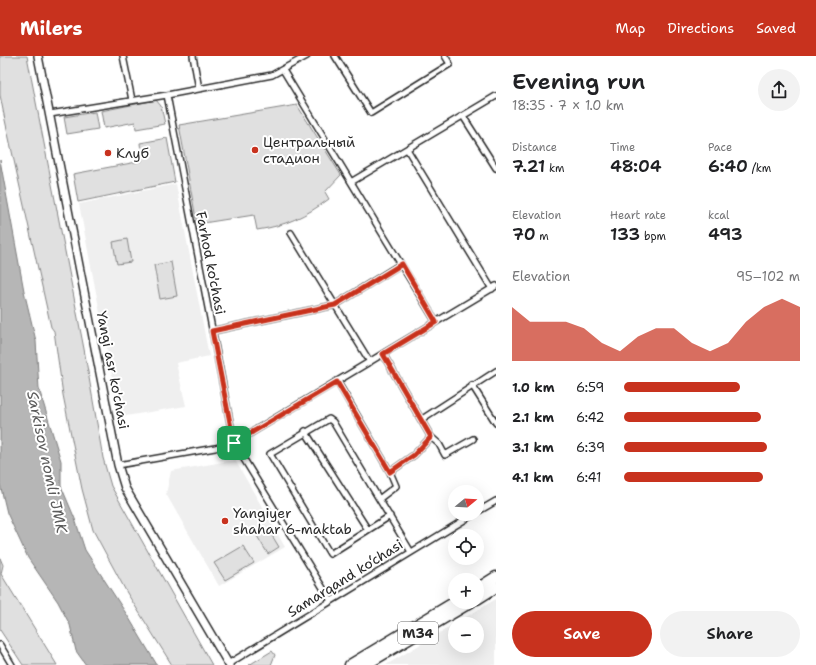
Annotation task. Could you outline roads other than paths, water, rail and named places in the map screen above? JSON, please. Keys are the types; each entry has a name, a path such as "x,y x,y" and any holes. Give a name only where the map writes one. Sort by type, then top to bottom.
{"highway":[{"path":"484,585 496,577"},
{"path":"484,595 496,588"},
{"name":"M34","path":"350,665 448,606"},
{"name":"M34","path":"365,665 459,609"}],"street":[{"name":"Yangi asr ko'chasi","path":"38,56 118,465 125,488 228,664"},
{"path":"123,56 132,100"},
{"path":"193,56 199,89"},
{"path":"50,114 167,95 272,75 307,56"},
{"path":"335,56 371,113 450,64 445,56"},
{"path":"283,70 436,322"},
{"name":"Farhod ko'chasi","path":"167,95 234,443 331,601"},
{"path":"351,182 496,96"},
{"path":"463,116 496,168"},
{"path":"118,465 215,448 234,443 494,287 407,149"},
{"path":"291,233 370,362"},
{"path":"212,331 335,305 402,264"},
{"path":"383,354 422,419 431,437 439,444 445,455 473,439"},
{"path":"422,419 496,370"},
{"path":"337,382 390,472 396,486 379,499"},
{"path":"472,385 496,423"},
{"path":"390,516 330,554 270,454 329,419 333,422 390,516 411,552"},
{"path":"305,432 368,530"},
{"path":"390,472 414,455 431,437"},
{"path":"484,508 496,501"},
{"name":"Samarqand ko‘chasi","path":"228,664 462,521"},
{"path":"0,645 12,665"}],"water":[{"name":"Sarkisov nomli JMK","path":"0,160 24,291 36,341 39,389 61,461 61,486 75,519 85,550 129,618 157,665 86,665 76,651 70,625 58,602 28,558 7,513 0,484"}],"place":[{"name":"Центральный стадион","path":"255,150"},
{"name":"Клуб","path":"108,153"},
{"name":"Yangiyer shahar 6-maktab","path":"225,521"}]}
